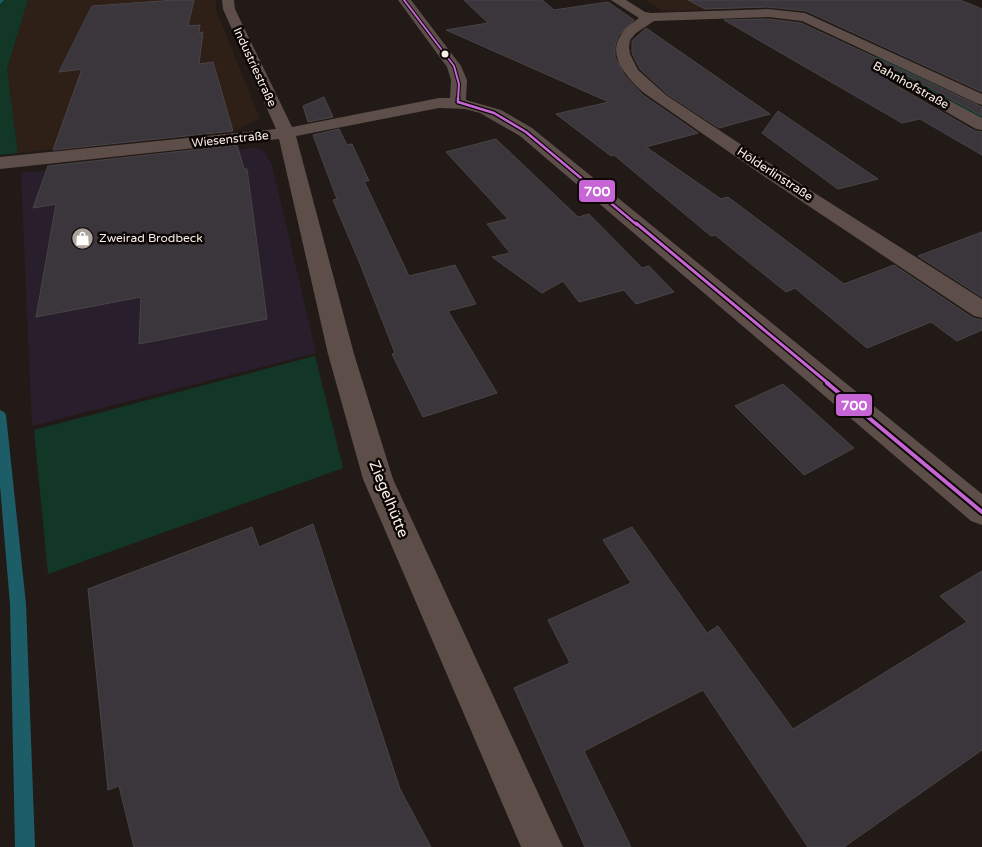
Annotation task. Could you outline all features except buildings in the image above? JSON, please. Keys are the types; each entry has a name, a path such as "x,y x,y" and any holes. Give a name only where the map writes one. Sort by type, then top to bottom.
{"street":[{"name":"Industriestraße","path":"228,0 229,10 286,133"},
{"path":"404,0 454,66 459,76 461,89 458,102"},
{"path":"617,0 641,15 651,17"},
{"name":"Bahnhofstraße","path":"651,17 768,13 805,17 822,23 982,100"},
{"name":"Hölderlinstraße","path":"651,17 625,35 622,47 626,63 635,76 648,88 722,140 982,310"},
{"name":"Bahnhofstraße","path":"862,42 852,51 872,65 982,125"},
{"name":"Wiesenstraße","path":"6,162 286,133 356,121 418,106 458,102 480,106 504,117 526,132 982,512"},
{"name":"Ziegelhütte","path":"286,133 341,354 378,479 542,847"}],"shaded area":[{"path":"28,0 216,0 216,10 260,118 239,129 18,153 7,69"},
{"path":"645,0 769,0 743,4 750,8 663,11"},
{"path":"254,148 264,151 272,165 316,353 32,426 21,173"}],"green space":[{"path":"0,0 28,0 7,69 18,153 0,155"},
{"path":"878,56 982,107 982,119 871,58"},
{"path":"315,356 343,468 48,574 34,430"}],"waterway":[{"path":"0,415 18,604 25,847"}],"transit line":[{"name":"700","path":"404,0 454,66 459,84 458,102"},
{"name":"700","path":"458,102 494,113 526,132 982,512"}],"place":[{"name":"Zweirad Brodbeck","path":"83,238"}]}
